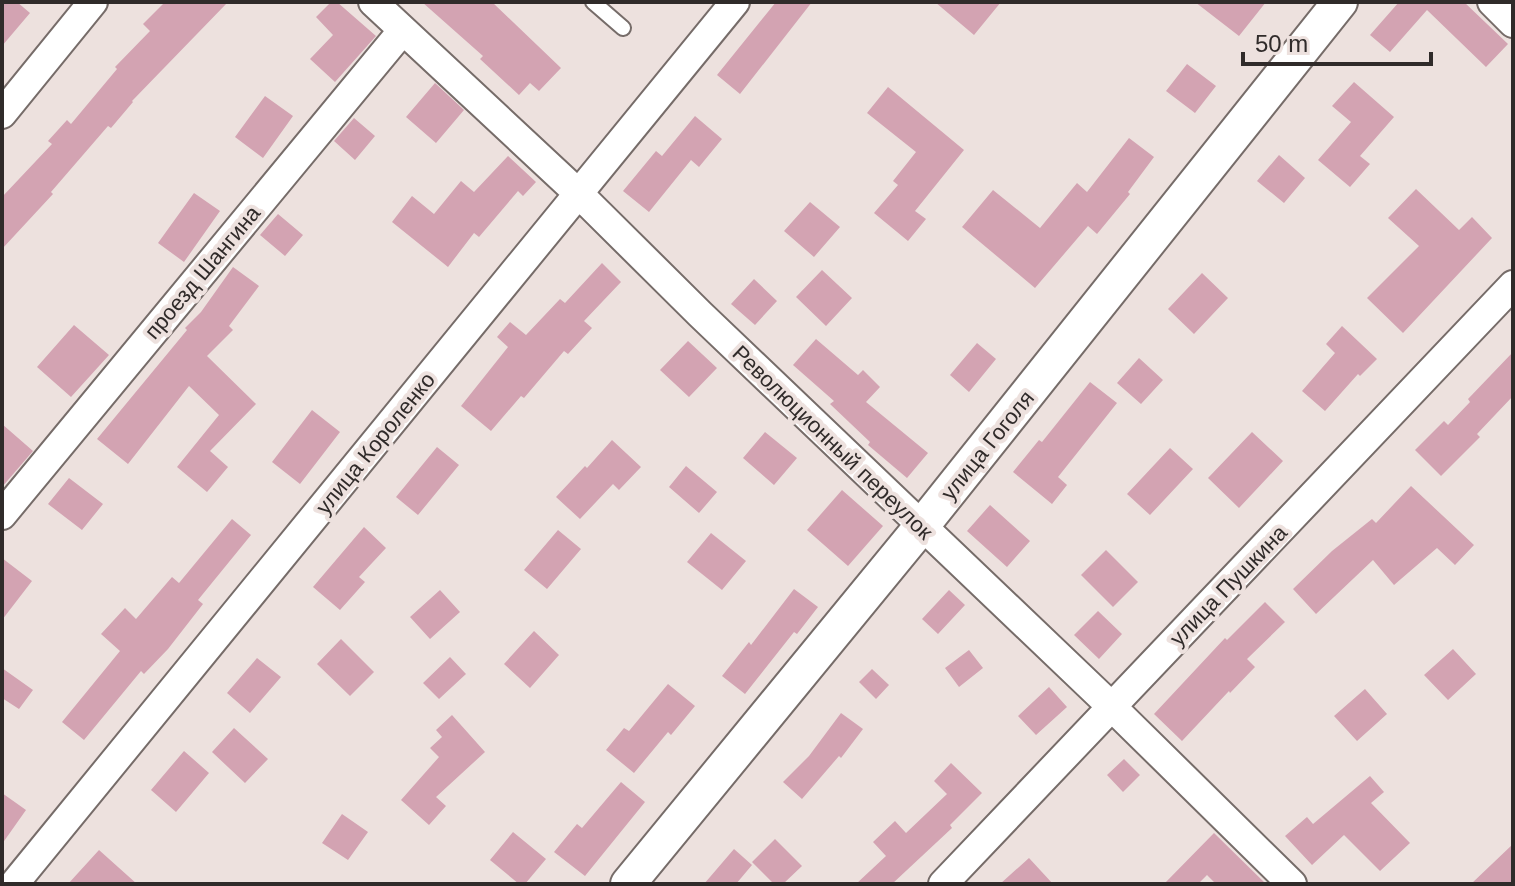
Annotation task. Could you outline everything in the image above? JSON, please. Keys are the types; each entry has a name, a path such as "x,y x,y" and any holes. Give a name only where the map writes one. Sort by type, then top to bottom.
{"street":[{"path":"2,114 93,2"},
{"name":"Революционный переулок","path":"373,2 579,194 1292,884"},
{"name":"улица Короленко","path":"14,884 735,2"},
{"name":"улица Гоголя","path":"628,884 921,527 1340,2"},
{"path":"1492,2 1513,23"},
{"name":"проезд Шангина","path":"2,515 403,30"},
{"name":"улица Пушкина","path":"943,884 1513,285"}],"lane":[{"path":"593,2 623,28"}],"building":[{"path":"2,2 17,2 30,13 2,46"},
{"path":"165,2 228,2 132,101 111,128 108,126 51,192 53,194 2,249 2,197 52,144 48,141 67,120 71,124 117,69 115,67 150,31 143,24"},
{"path":"331,2 337,2 376,36 335,82 310,59 333,35 316,17"},
{"path":"422,2 492,2 561,68 539,91 530,83 519,95 480,59 483,56"},
{"path":"776,2 812,2 740,94 717,75"},
{"path":"935,2 1001,2 974,35"},
{"path":"1195,2 1266,2 1239,36"},
{"path":"1399,2 1464,2 1508,44 1486,67 1427,10 1390,52 1370,35"},
{"path":"1187,64 1216,86 1195,113 1166,91"},
{"path":"1354,82 1394,117 1360,156 1370,164 1350,187 1318,160 1351,122 1332,106"},
{"path":"435,83 464,110 436,143 406,117"},
{"path":"888,87 964,150 915,211 926,219 908,241 874,213 898,185 893,181 916,152 867,113"},
{"path":"265,96 293,116 263,158 235,137"},
{"path":"695,116 722,139 699,167 691,160 649,212 623,191 656,151 662,156"},
{"path":"354,118 375,136 355,160 334,141"},
{"path":"1129,138 1154,157 1128,192 1130,194 1097,234 1088,226 1035,288 962,227 993,190 1040,228 1077,183 1087,192"},
{"path":"1279,155 1305,178 1284,203 1257,181"},
{"path":"508,156 536,182 523,196 518,191 479,237 474,233 448,267 392,222 412,196 434,214 461,181 474,192"},
{"path":"1416,189 1459,230 1472,217 1492,238 1403,333 1367,298 1419,246 1388,218"},
{"path":"194,193 220,211 184,262 158,243"},
{"path":"810,202 840,227 814,257 784,231"},
{"path":"278,214 303,235 285,256 260,235"},
{"path":"602,263 621,282 584,321 592,328 568,354 564,351 491,431 461,406 508,347 497,337 510,322 526,335 560,299 565,303"},
{"path":"233,267 259,286 229,326 233,330 207,356 256,404 210,451 228,467 207,492 177,467 219,415 189,386 128,464 97,439 187,330 185,328 201,312"},
{"path":"822,270 852,298 826,326 796,297"},
{"path":"1202,273 1228,298 1194,334 1168,309"},
{"path":"754,279 777,301 755,325 731,304"},
{"path":"74,325 109,355 71,397 37,367"},
{"path":"1342,326 1377,359 1360,376 1358,374 1325,411 1302,391 1335,353 1326,344"},
{"path":"816,339 858,375 863,370 880,387 866,402 928,453 907,478 868,445 870,442 830,404 834,401 793,365"},
{"path":"688,341 717,368 689,397 660,370"},
{"path":"977,343 996,359 969,392 950,375"},
{"path":"1513,352 1513,396 1477,434 1480,437 1441,476 1415,450 1444,421 1448,425"},
{"path":"1139,358 1163,380 1141,404 1117,383"},
{"path":"1090,382 1117,403 1058,477 1067,485 1052,504 1013,472 1039,440 1042,442"},
{"path":"312,410 340,432 300,484 272,462"},
{"path":"2,424 33,451 2,487"},
{"path":"765,432 797,458 774,485 743,458"},
{"path":"1252,432 1283,461 1239,508 1208,478"},
{"path":"612,440 641,467 619,490 613,484 580,519 556,497"},
{"path":"437,447 459,465 418,515 396,497"},
{"path":"1170,448 1193,469 1150,515 1127,494"},
{"path":"686,466 717,492 699,513 669,487"},
{"path":"69,478 103,504 82,530 48,504"},
{"path":"1411,486 1474,545 1455,565 1437,548 1394,585 1373,560 1316,614 1293,589 1332,551 1372,519 1376,523"},
{"path":"842,490 883,526 848,566 807,530"},
{"path":"990,505 1030,541 1007,567 967,531"},
{"path":"232,519 251,535 198,600 203,604 168,649 144,674 141,671 84,740 62,722 120,651 101,634 125,608 136,619 172,577 179,583"},
{"path":"364,527 386,548 359,577 365,582 340,610 313,587"},
{"path":"558,530 581,549 547,589 524,570"},
{"path":"711,533 746,561 722,590 687,562"},
{"path":"1106,550 1138,582 1113,607 1081,575"},
{"path":"2,558 32,581 2,620"},
{"path":"794,589 818,607 745,694 722,676 749,642 751,645"},
{"path":"440,590 460,612 430,639 410,617"},
{"path":"949,590 965,605 938,634 922,619"},
{"path":"1265,602 1285,622 1247,659 1255,667 1182,741 1154,714 1225,638 1227,640"},
{"path":"1098,611 1122,634 1099,659 1074,635"},
{"path":"534,631 559,655 530,688 504,664"},
{"path":"341,639 374,672 350,696 317,664"},
{"path":"1453,649 1476,674 1448,700 1424,675"},
{"path":"969,650 983,668 959,687 945,668"},
{"path":"450,657 466,674 439,699 423,683"},
{"path":"257,658 281,677 250,713 227,693"},
{"path":"2,668 33,690 19,709 2,698"},
{"path":"872,669 889,685 876,699 859,682"},
{"path":"668,684 695,706 671,735 668,732 634,773 606,750 624,728 629,731"},
{"path":"1049,687 1067,707 1036,735 1018,716"},
{"path":"1365,689 1387,714 1357,741 1334,716"},
{"path":"841,713 863,729 841,758 839,756 802,799 783,782 809,756"},
{"path":"452,715 485,752 436,797 446,806 429,825 401,800 439,757 430,748 442,737 436,730"},
{"path":"234,728 268,759 245,783 212,752"},
{"path":"184,751 209,773 176,812 151,790"},
{"path":"1124,759 1140,775 1123,792 1107,775"},
{"path":"951,763 982,793 950,825 952,828 892,884 856,884 886,856 873,842 895,821 906,833 947,794 934,781"},
{"path":"1370,776 1384,792 1371,803 1410,843 1380,871 1344,835 1312,865 1285,836 1307,817 1313,824"},
{"path":"621,782 645,802 585,876 554,852 577,824 582,828"},
{"path":"2,793 26,810 2,844"},
{"path":"342,814 368,832 348,860 322,843"},
{"path":"513,832 546,859 525,884 519,884 490,860"},
{"path":"1214,833 1266,884 1216,884 1207,875 1198,884 1164,884"},
{"path":"775,839 802,866 783,884 774,884 752,862"},
{"path":"1513,844 1513,884 1471,884"},
{"path":"734,849 752,865 736,884 704,884"},
{"path":"99,850 137,884 68,884"},
{"path":"1029,858 1053,884 1000,884"}]}
